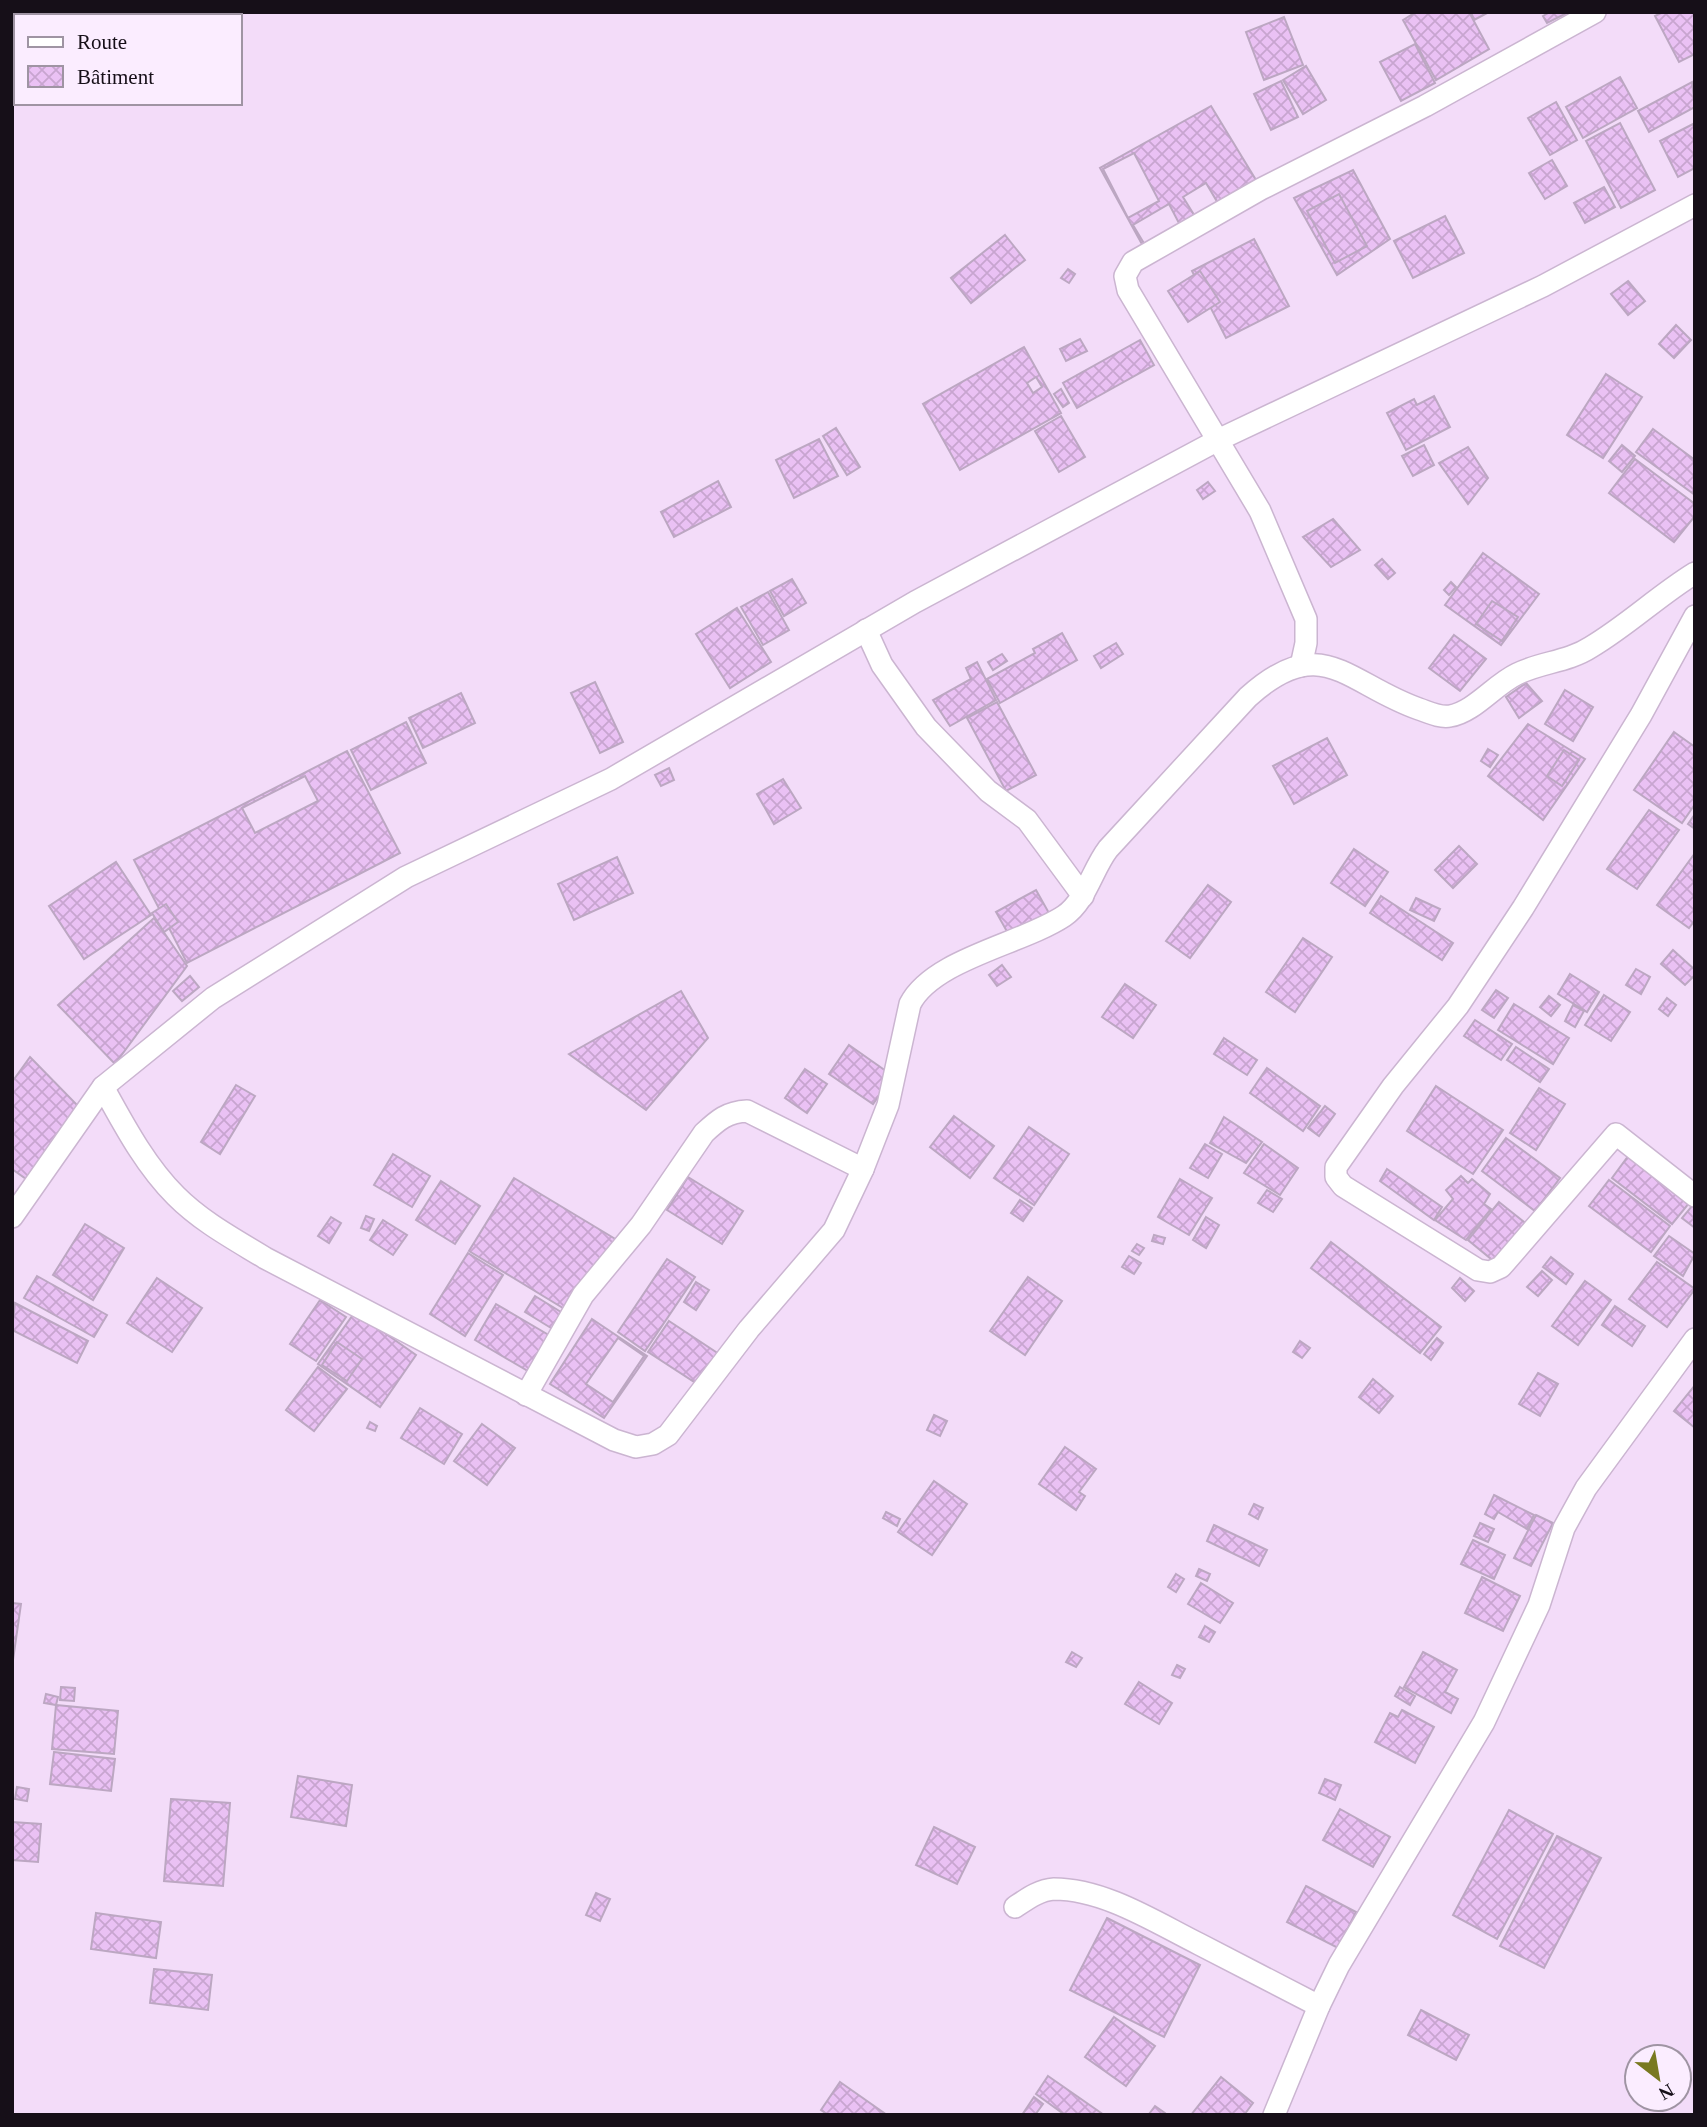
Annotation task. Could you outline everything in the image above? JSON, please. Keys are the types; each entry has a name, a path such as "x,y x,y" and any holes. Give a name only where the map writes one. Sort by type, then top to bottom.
{"street":[{"path":"1301,666 1306,643 1306,619 1260,511 1220,439 1129,290 1125,276 1133,262 1261,189 1425,106 1595,12"},
{"path":"12,1217 103,1087 213,998 406,877 611,779 866,630 1220,439 1543,286 1695,205"},
{"path":"103,1087 149,1163 176,1196 210,1224 265,1258 614,1440 636,1447 653,1444 668,1435 749,1329 834,1230 863,1169 888,1105 910,1004 915,993 940,974 1063,916 1083,895 1089,877 1108,849 1248,697 1270,678 1285,669 1301,666 1340,669 1409,706 1449,716 1464,710 1519,673 1560,662 1590,648 1695,573"},
{"path":"1695,616 1641,715 1523,908 1458,1006 1393,1086 1336,1167 1336,1177 1343,1186 1478,1269 1490,1272 1501,1267 1616,1134 1695,1196"},
{"path":"866,630 882,665 926,727 988,791 1027,820 1083,895"},
{"path":"526,1395 583,1295 628,1243 704,1133 718,1119 732,1112 747,1111 863,1169"},
{"path":"1275,2115 1319,2006 1381,1893 1485,1722 1539,1605 1564,1528 1586,1488 1695,1339"},
{"path":"1015,1907 1035,1894 1051,1889 1105,1900 1143,1916 1319,2006"}],"building":[{"path":"1416,12 1469,12 1489,49 1436,80 1403,20"},
{"path":"1471,12 1489,12 1474,20"},
{"path":"1550,12 1567,13 1547,23 1543,16"},
{"path":"1663,12 1695,12 1695,54 1679,62 1655,16"},
{"path":"1284,17 1303,65 1264,80 1246,32"},
{"path":"1415,44 1435,83 1401,101 1380,62"},
{"path":"1306,66 1326,100 1303,114 1283,80"},
{"path":"1620,77 1637,108 1583,138 1566,107"},
{"path":"1281,81 1298,117 1271,130 1254,94"},
{"path":"1692,82 1695,107 1649,132 1638,111"},
{"path":"1556,102 1577,140 1550,155 1528,118"},
{"path":"1211,106 1259,185 1144,248 1100,168","holes":["1134,153 1159,201 1128,218 1103,169","1206,183 1219,205 1196,218 1183,197","1169,204 1180,225 1145,245 1133,225"]},
{"path":"1620,123 1655,190 1621,208 1586,141"},
{"path":"1695,123 1695,168 1678,177 1660,141"},
{"path":"1552,160 1567,186 1545,199 1529,173"},
{"path":"1353,170 1390,239 1337,275 1294,198"},
{"path":"1604,187 1615,207 1585,223 1574,203"},
{"path":"1339,194 1367,246 1335,263 1307,211"},
{"path":"1445,216 1464,253 1413,278 1394,241"},
{"path":"1005,235 1025,260 971,303 951,278"},
{"path":"1254,239 1289,306 1226,338 1192,271"},
{"path":"1068,269 1075,274 1069,283 1061,278"},
{"path":"1200,271 1220,302 1188,322 1168,291"},
{"path":"1628,281 1645,301 1628,315 1611,294"},
{"path":"1676,325 1691,340 1674,358 1659,344"},
{"path":"1080,339 1087,351 1066,361 1060,349"},
{"path":"1140,340 1154,365 1077,408 1063,383"},
{"path":"1024,347 1061,413 960,470 923,404","holes":["1036,377 1042,387 1033,393 1027,383"]},
{"path":"1606,374 1642,397 1603,458 1567,435"},
{"path":"1061,389 1069,403 1063,407 1054,394"},
{"path":"1434,396 1450,427 1406,450 1387,413 1414,399 1417,405"},
{"path":"1061,416 1085,457 1059,472 1035,431"},
{"path":"836,428 860,467 847,475 823,436"},
{"path":"1653,429 1695,460 1695,495 1636,452"},
{"path":"819,439 838,476 794,498 776,460"},
{"path":"1424,445 1434,465 1413,476 1402,456"},
{"path":"1622,445 1635,456 1622,472 1609,461"},
{"path":"1468,447 1488,478 1468,504 1439,463"},
{"path":"1635,459 1695,504 1695,516 1674,542 1609,493"},
{"path":"718,481 731,507 674,537 661,512"},
{"path":"1208,482 1215,491 1203,499 1197,490"},
{"path":"1333,519 1360,550 1331,567 1303,537"},
{"path":"1483,553 1539,594 1501,645 1445,605"},
{"path":"1382,559 1395,573 1388,579 1375,565"},
{"path":"792,579 806,603 784,616 770,591"},
{"path":"1451,582 1456,587 1449,595 1444,590"},
{"path":"768,592 789,630 763,645 741,607"},
{"path":"1492,601 1518,617 1502,641 1476,624"},
{"path":"737,608 771,662 730,688 696,634"},
{"path":"1062,633 1077,660 1000,703 987,679 1035,653 1033,649"},
{"path":"1454,635 1486,659 1460,691 1429,668"},
{"path":"1116,643 1123,654 1101,668 1094,656"},
{"path":"1002,654 1007,661 993,670 988,662"},
{"path":"977,662 996,700 950,726 933,700 971,679 966,668"},
{"path":"595,682 623,742 600,753 571,693"},
{"path":"1526,683 1542,701 1519,718 1506,697"},
{"path":"1565,690 1593,707 1573,741 1545,724"},
{"path":"461,693 475,723 423,748 409,718"},
{"path":"997,702 1036,775 1006,791 967,718"},
{"path":"406,722 426,763 371,790 351,750"},
{"path":"1528,724 1585,759 1543,820 1488,776"},
{"path":"1674,732 1695,747 1695,804 1682,823 1634,790"},
{"path":"1327,738 1347,775 1294,804 1273,766"},
{"path":"1488,749 1498,755 1490,767 1481,761"},
{"path":"1564,750 1579,760 1562,786 1547,776"},
{"path":"347,751 400,853 187,963 134,860","holes":["305,776 318,801 255,833 242,808"]},
{"path":"669,768 674,780 661,786 655,775"},
{"path":"783,779 801,808 774,824 757,794"},
{"path":"1649,810 1679,830 1637,889 1607,869"},
{"path":"1695,814 1695,829 1688,824"},
{"path":"1459,846 1477,864 1453,888 1435,870"},
{"path":"1354,849 1388,872 1365,906 1331,883"},
{"path":"1695,853 1695,920 1689,928 1657,905"},
{"path":"617,857 633,893 574,920 558,884"},
{"path":"116,862 151,915 84,959 49,906"},
{"path":"1208,885 1231,902 1190,958 1166,941"},
{"path":"1036,890 1054,922 1014,944 996,912"},
{"path":"1381,896 1453,943 1442,960 1370,913"},
{"path":"1416,898 1440,909 1434,921 1410,910"},
{"path":"166,904 178,922 164,932 152,913"},
{"path":"154,918 187,966 115,1064 58,1005"},
{"path":"1303,938 1332,957 1295,1012 1266,992"},
{"path":"1673,950 1695,970 1695,975 1685,985 1661,964"},
{"path":"1002,965 1011,977 997,986 989,975"},
{"path":"1636,969 1650,977 1641,994 1626,985"},
{"path":"1570,974 1599,992 1587,1012 1558,994"},
{"path":"190,976 199,987 182,1001 173,991"},
{"path":"1125,984 1156,1005 1133,1038 1102,1017"},
{"path":"1496,990 1508,998 1494,1018 1482,1010"},
{"path":"681,991 708,1038 646,1110 569,1054"},
{"path":"1604,995 1630,1012 1611,1041 1585,1025"},
{"path":"1549,996 1560,1005 1551,1016 1540,1007"},
{"path":"1667,998 1676,1005 1668,1016 1659,1009"},
{"path":"1514,1004 1569,1038 1553,1064 1498,1030"},
{"path":"1573,1005 1584,1011 1575,1027 1565,1021"},
{"path":"1475,1020 1512,1044 1501,1060 1464,1036"},
{"path":"1224,1038 1257,1060 1247,1075 1214,1054"},
{"path":"849,1045 893,1076 873,1104 829,1074"},
{"path":"1516,1047 1549,1069 1540,1082 1507,1060"},
{"path":"30,1057 81,1109 29,1181 12,1169 12,1082"},
{"path":"1267,1068 1320,1106 1303,1131 1250,1093"},
{"path":"805,1069 827,1084 807,1113 785,1098"},
{"path":"236,1085 255,1096 220,1154 201,1142"},
{"path":"1436,1086 1503,1130 1473,1174 1407,1131"},
{"path":"1539,1088 1565,1104 1536,1150 1510,1133"},
{"path":"1325,1106 1335,1114 1319,1136 1308,1128"},
{"path":"954,1116 994,1146 970,1178 930,1147"},
{"path":"1224,1117 1262,1142 1246,1163 1210,1143"},
{"path":"1029,1127 1069,1154 1034,1205 994,1178"},
{"path":"1506,1138 1560,1178 1535,1211 1482,1171"},
{"path":"1205,1144 1222,1154 1208,1178 1190,1168"},
{"path":"1264,1144 1298,1168 1280,1195 1244,1173"},
{"path":"393,1154 430,1176 412,1207 374,1185"},
{"path":"1629,1155 1690,1202 1672,1224 1612,1178"},
{"path":"1387,1169 1442,1207 1434,1220 1380,1181"},
{"path":"1461,1176 1468,1183 1472,1179 1490,1194 1484,1204 1491,1209 1466,1240 1435,1220 1453,1199 1446,1190"},
{"path":"688,1177 743,1211 722,1244 667,1210"},
{"path":"514,1178 622,1243 576,1316 469,1251"},
{"path":"1180,1179 1212,1198 1189,1235 1158,1217"},
{"path":"1609,1180 1670,1226 1651,1252 1589,1206"},
{"path":"441,1181 480,1206 455,1244 416,1220"},
{"path":"1267,1190 1282,1199 1273,1212 1258,1203"},
{"path":"1020,1200 1032,1208 1023,1221 1011,1213"},
{"path":"1499,1202 1528,1225 1496,1263 1468,1240"},
{"path":"1692,1206 1695,1208 1695,1228 1682,1218"},
{"path":"366,1216 374,1219 369,1231 361,1228"},
{"path":"331,1217 341,1223 329,1243 318,1236"},
{"path":"1206,1217 1219,1225 1206,1248 1193,1240"},
{"path":"383,1220 407,1235 393,1255 370,1240"},
{"path":"85,1224 124,1248 93,1300 53,1275"},
{"path":"1154,1235 1165,1238 1163,1244 1152,1241"},
{"path":"1669,1236 1695,1254 1683,1276 1654,1256"},
{"path":"1331,1242 1441,1327 1420,1353 1311,1268"},
{"path":"1137,1244 1144,1248 1139,1255 1132,1251"},
{"path":"468,1253 503,1275 465,1336 430,1314"},
{"path":"1129,1256 1141,1263 1134,1274 1122,1267"},
{"path":"1551,1257 1573,1274 1566,1284 1543,1267"},
{"path":"667,1259 695,1277 645,1351 618,1332"},
{"path":"1657,1262 1695,1289 1667,1327 1629,1299"},
{"path":"1542,1271 1552,1280 1538,1296 1527,1287"},
{"path":"37,1276 107,1315 94,1337 24,1298"},
{"path":"1028,1277 1062,1301 1025,1355 990,1331"},
{"path":"157,1278 202,1308 172,1352 127,1323"},
{"path":"1460,1278 1474,1291 1465,1301 1452,1288"},
{"path":"1585,1281 1611,1300 1578,1345 1552,1326"},
{"path":"696,1282 709,1290 696,1310 684,1302"},
{"path":"535,1296 574,1320 564,1336 525,1312"},
{"path":"320,1300 346,1317 316,1361 290,1344"},
{"path":"15,1303 88,1341 77,1363 12,1330"},
{"path":"496,1304 559,1341 538,1377 475,1340"},
{"path":"1615,1306 1645,1326 1632,1346 1602,1325"},
{"path":"355,1312 416,1355 380,1407 318,1364"},
{"path":"592,1319 647,1356 604,1418 550,1384","holes":["618,1338 644,1356 613,1402 586,1384"]},
{"path":"669,1321 722,1356 702,1387 648,1352"},
{"path":"1437,1338 1443,1343 1431,1360 1424,1354"},
{"path":"1300,1341 1310,1348 1302,1358 1293,1352"},
{"path":"337,1342 362,1359 347,1381 322,1365"},
{"path":"318,1367 347,1389 314,1431 286,1410"},
{"path":"1538,1373 1558,1384 1540,1416 1519,1404"},
{"path":"1373,1379 1393,1396 1379,1413 1359,1397"},
{"path":"1695,1385 1695,1428 1674,1411"},
{"path":"420,1408 462,1434 444,1464 401,1438"},
{"path":"934,1415 947,1421 940,1436 927,1430"},
{"path":"370,1422 377,1426 375,1431 367,1428"},
{"path":"482,1424 515,1448 487,1485 454,1461"},
{"path":"1065,1447 1096,1469 1079,1492 1085,1496 1076,1510 1039,1484"},
{"path":"934,1481 967,1504 932,1555 898,1532"},
{"path":"1494,1495 1534,1515 1527,1529 1498,1512 1494,1519 1485,1514"},
{"path":"1254,1504 1263,1508 1258,1519 1249,1514"},
{"path":"886,1512 900,1519 897,1526 883,1518"},
{"path":"1536,1515 1553,1523 1531,1566 1514,1558"},
{"path":"1480,1523 1494,1529 1488,1542 1474,1536"},
{"path":"1214,1525 1267,1550 1259,1566 1207,1541"},
{"path":"1473,1540 1505,1555 1494,1579 1461,1564"},
{"path":"1199,1569 1210,1574 1207,1581 1196,1576"},
{"path":"1176,1574 1184,1579 1176,1592 1168,1587"},
{"path":"1482,1577 1520,1596 1503,1631 1465,1613"},
{"path":"1201,1583 1233,1603 1220,1623 1188,1604"},
{"path":"12,1603 21,1604 12,1667"},
{"path":"1205,1626 1215,1632 1209,1642 1199,1637"},
{"path":"1072,1652 1082,1658 1076,1667 1066,1662"},
{"path":"1423,1652 1457,1670 1445,1692 1458,1699 1451,1713 1404,1687"},
{"path":"1177,1665 1185,1669 1180,1678 1172,1675"},
{"path":"1139,1682 1172,1703 1159,1724 1125,1704"},
{"path":"61,1687 75,1688 74,1701 60,1700"},
{"path":"1400,1687 1415,1696 1410,1705 1395,1696"},
{"path":"46,1694 58,1697 56,1705 44,1703"},
{"path":"56,1705 118,1711 114,1754 52,1749"},
{"path":"1402,1710 1434,1727 1415,1763 1375,1742 1390,1713 1398,1717"},
{"path":"54,1752 115,1759 111,1791 50,1784"},
{"path":"298,1776 352,1785 346,1826 291,1817"},
{"path":"1325,1779 1341,1785 1335,1800 1319,1793"},
{"path":"17,1787 29,1789 27,1801 15,1799"},
{"path":"171,1799 230,1803 223,1886 164,1881"},
{"path":"1340,1809 1390,1837 1373,1867 1323,1840"},
{"path":"1509,1810 1553,1834 1497,1939 1453,1915"},
{"path":"12,1822 41,1824 38,1862 12,1860"},
{"path":"934,1827 975,1847 957,1884 916,1865"},
{"path":"1557,1836 1601,1858 1544,1968 1500,1946"},
{"path":"1306,1886 1356,1912 1338,1948 1287,1922"},
{"path":"596,1893 610,1899 600,1921 586,1915"},
{"path":"96,1913 161,1922 156,1958 91,1949"},
{"path":"1107,1918 1200,1965 1164,2037 1070,1990"},
{"path":"154,1969 212,1975 208,2010 150,2003"},
{"path":"1421,2010 1469,2035 1456,2060 1408,2035"},
{"path":"1114,2017 1155,2046 1126,2086 1085,2057"},
{"path":"1048,2076 1104,2115 1065,2115 1036,2094"},
{"path":"1221,2077 1253,2103 1244,2115 1191,2115"},
{"path":"840,2082 887,2115 828,2115 821,2110"},
{"path":"1034,2097 1043,2104 1035,2115 1022,2115"},
{"path":"1155,2106 1165,2113 1164,2115 1149,2114"}]}
